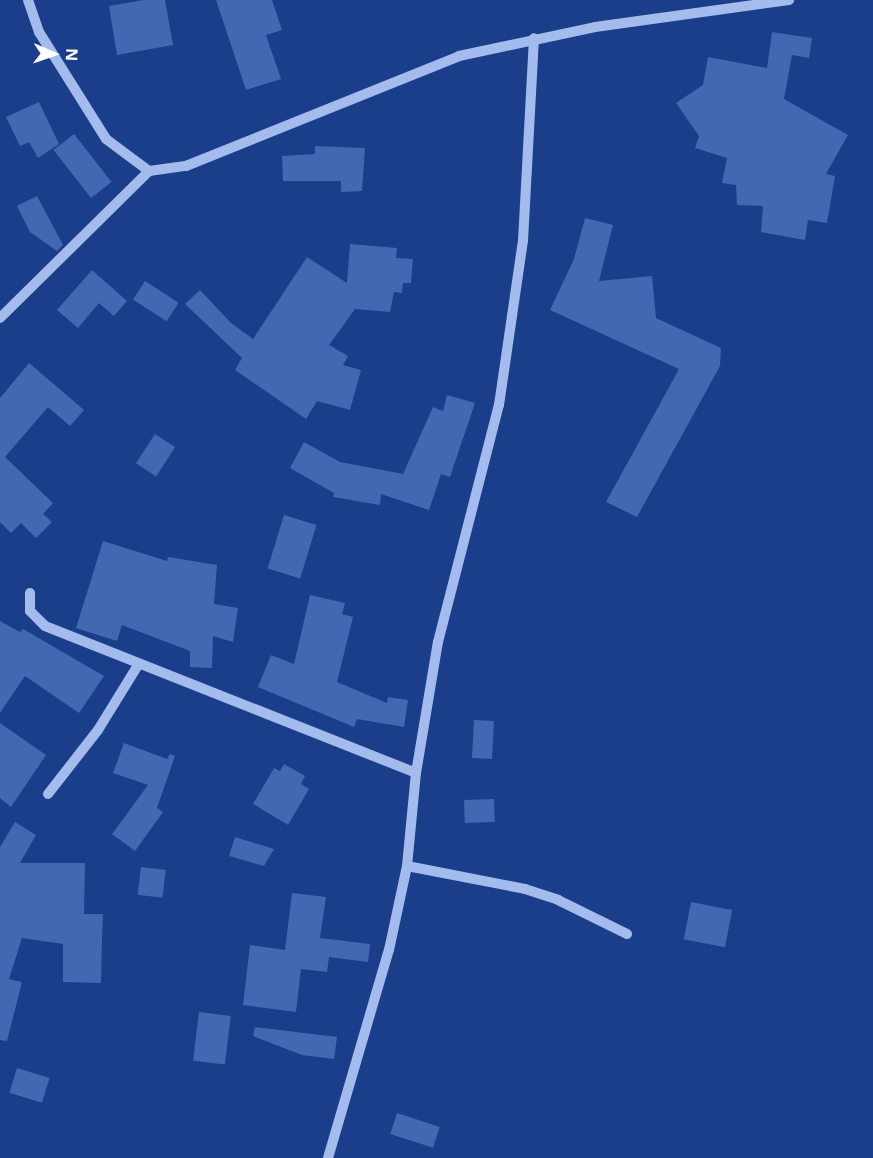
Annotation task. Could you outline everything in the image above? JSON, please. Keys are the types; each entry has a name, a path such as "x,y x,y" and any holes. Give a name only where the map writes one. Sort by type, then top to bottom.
{"street":[{"path":"28,0 39,32 106,139 149,171"},
{"path":"0,318 149,171 186,166 459,56 534,38 789,0"},
{"path":"328,1158 368,1032 406,866 416,773 438,642 488,456 502,382 523,241 534,38"},
{"path":"30,593 30,611 38,621 138,665 416,773"},
{"path":"48,794 98,730 138,665"},
{"path":"406,866 525,889 558,900 627,934"}],"building":[{"path":"144,0 165,0 173,45 117,55 109,6"},
{"path":"216,0 272,0 282,30 266,35 281,79 246,90"},
{"path":"772,32 812,38 809,58 792,55 784,99 848,135 826,174 835,176 827,223 808,220 805,240 761,232 763,206 737,205 736,185 722,183 727,158 695,148 699,136 676,103 703,85 708,57 767,68"},
{"path":"39,102 59,144 38,158 29,142 20,146 6,117"},
{"path":"74,134 112,182 91,198 54,150"},
{"path":"315,146 365,148 362,191 341,192 341,181 283,181 282,156 315,154"},
{"path":"37,196 63,245 57,251 30,232 17,206"},
{"path":"585,218 613,225 599,281 652,276 656,318 721,348 720,366 637,517 606,502 679,369 550,310 574,259"},
{"path":"350,244 397,248 396,258 413,259 411,283 403,283 402,293 394,292 390,312 355,309 329,345 348,356 343,365 361,370 350,410 317,401 306,419 235,370 242,358 185,304 200,290 231,323 253,339 307,257 347,283"},
{"path":"92,270 127,301 114,316 99,303 78,328 57,310"},
{"path":"145,281 179,303 167,321 133,299"},
{"path":"29,363 84,410 70,426 48,407 5,457 53,503 43,514 52,522 36,538 21,523 11,533 0,522 0,398"},
{"path":"447,395 475,403 450,477 441,474 429,510 381,494 380,505 333,497 334,493 290,468 304,442 340,462 403,474 433,407 443,411"},
{"path":"155,434 175,447 156,476 136,463"},
{"path":"284,515 317,525 300,578 268,569"},
{"path":"103,541 167,561 168,557 217,565 214,604 238,608 233,642 213,636 212,668 190,667 190,651 122,625 117,641 76,628"},
{"path":"310,595 345,603 342,614 353,617 337,682 387,703 388,697 408,700 404,727 357,719 354,727 258,687 271,655 294,664"},
{"path":"0,621 20,632 23,629 104,676 79,713 25,676 0,713"},
{"path":"474,720 494,721 492,759 472,758"},
{"path":"0,723 46,755 11,807 0,798"},
{"path":"124,743 167,759 170,754 175,756 157,808 163,812 135,851 112,834 148,785 113,773"},
{"path":"284,764 305,776 301,784 309,789 288,825 253,804 274,768 280,771"},
{"path":"494,799 495,822 465,823 464,800"},
{"path":"15,822 36,835 20,863 85,863 84,914 103,914 101,983 63,982 63,944 22,938 9,979 22,982 7,1041 0,1040 0,847"},
{"path":"235,837 274,849 264,866 229,856"},
{"path":"141,867 166,870 162,898 138,895"},
{"path":"292,893 326,897 320,938 370,944 368,962 329,957 327,972 301,969 296,1012 243,1005 250,945 285,950"},
{"path":"691,902 732,910 725,947 684,939"},
{"path":"199,1012 231,1016 225,1065 193,1061"},
{"path":"255,1027 337,1037 334,1059 302,1055 253,1036"},
{"path":"17,1068 50,1078 42,1103 9,1093"},
{"path":"397,1113 440,1127 433,1148 390,1134"}]}
